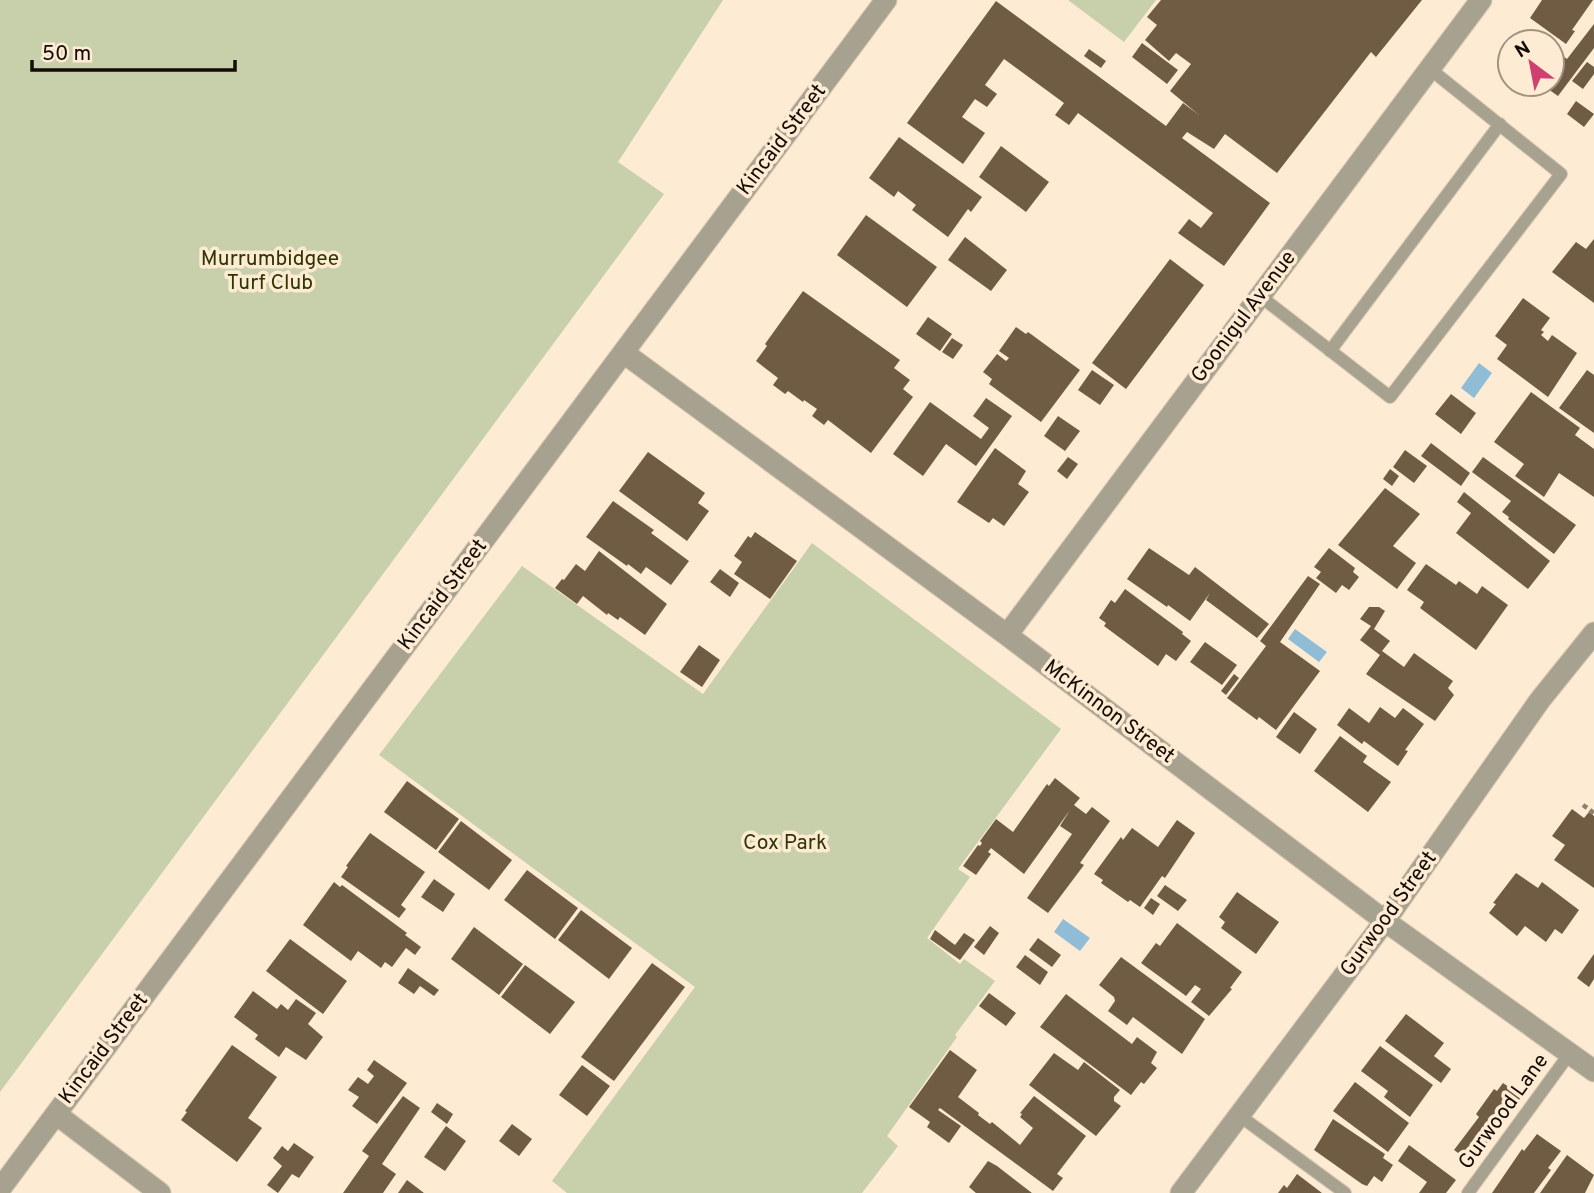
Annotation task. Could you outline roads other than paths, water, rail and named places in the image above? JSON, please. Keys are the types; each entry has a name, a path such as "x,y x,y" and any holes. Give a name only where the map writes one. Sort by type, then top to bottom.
{"street":[{"name":"Kincaid Street","path":"0,1189 886,0"},
{"name":"Goonigul Avenue","path":"1007,635 1481,0"},
{"name":"McKinnon Street","path":"624,353 1007,635 1385,921 1594,1071"},
{"name":"Gurwood Street","path":"1181,1193 1385,921 1540,700 1594,633"},
{"path":"56,1114 160,1193"}],"lane":[{"path":"1260,296 1390,397 1560,174 1430,68"},
{"path":"1330,351 1500,124"},
{"name":"Gurwood Lane","path":"1468,1193 1570,1053"},
{"path":"1240,1116 1345,1193"}],"water":[{"path":"1479,363 1492,373 1474,398 1461,388"},
{"path":"1295,629 1327,652 1319,662 1288,639"},
{"path":"1063,919 1090,938 1080,951 1054,932"}],"park label":[{"name":"Murrumbidgee Turf Club","path":"270,271"},
{"name":"Cox Park","path":"785,843"}]}
